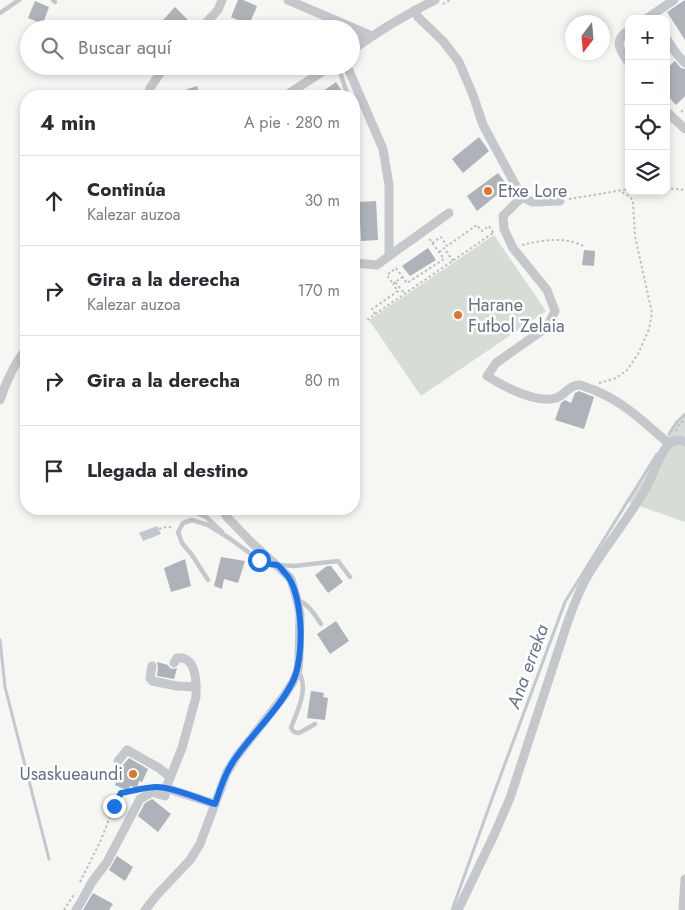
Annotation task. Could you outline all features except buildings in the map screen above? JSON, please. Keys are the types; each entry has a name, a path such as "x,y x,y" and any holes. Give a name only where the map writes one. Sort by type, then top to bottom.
{"street":[{"path":"209,20 218,10 222,0"},
{"path":"288,0 333,20"},
{"path":"360,45 415,10 435,0"},
{"path":"654,15 673,1"},
{"path":"415,10 423,22 443,41 459,62 483,125 522,198 532,202 560,201"},
{"path":"360,31 372,36"},
{"path":"625,33 620,39 619,47 625,58"},
{"path":"670,44 685,63"},
{"path":"150,90 159,75"},
{"path":"302,90 320,75"},
{"path":"351,75 357,90"},
{"path":"360,96 383,150 389,185 389,256"},
{"path":"670,115 685,129"},
{"path":"522,198 503,216 504,228 512,247 547,290 555,312 546,327 496,363 487,376 502,385 537,399 557,398 569,388 579,385 604,394 628,408 669,444"},
{"path":"360,264 377,265 449,213"},
{"path":"0,400 5,385 20,356"},
{"path":"458,910 510,798 576,600 586,578 645,491 661,456 669,444 675,440 685,442"},
{"path":"145,910 156,895 195,853 227,772 236,756 284,696 298,670 300,629 297,600 291,579 251,542 226,515"},
{"path":"76,910 92,882 107,862 140,799 152,792 165,796 166,788 182,748 196,697 196,675 192,664 182,658 177,658 174,663"},
{"path":"152,666 150,678 152,681 178,686 196,686"},
{"path":"118,761 126,750 159,768 170,777"},
{"path":"166,788 215,804"},
{"path":"683,910 685,879"}],"lane":[{"path":"0,13 19,0"},
{"path":"360,38 372,36"},
{"path":"341,75 346,90"},
{"path":"201,515 211,520 226,537"},
{"path":"208,580 182,543 178,532 183,523 192,520 208,525 267,564 294,566 338,561 350,577"},
{"path":"297,600 303,602 311,609 321,624"},
{"path":"298,670 303,683 301,701 291,728 294,732 299,733 315,724"}],"path":[{"path":"670,188 685,190"},
{"path":"560,201 625,189"},
{"path":"579,385 616,378 627,370 638,354 649,329 652,313 635,236 633,201 620,190"},
{"path":"432,243 440,237 447,246 477,225 482,231 489,226 493,233"},
{"path":"369,320 368,318 493,233 494,235 504,228"},
{"path":"404,294 387,275 396,268 407,283 444,258 428,237"},
{"path":"512,247 528,243 560,240 576,242 585,247"},
{"path":"439,252 444,248 453,261"},
{"path":"394,283 403,277"},
{"path":"375,314 372,309 398,291 394,283"},
{"path":"159,529 166,527 179,530"},
{"path":"80,882 101,840 121,793 141,789"},
{"path":"64,910 77,890"}],"shaded area":[{"name":"Harane Futbol Zelaia","path":"494,235 546,311 421,396 369,320"},
{"path":"685,414 685,522 628,502 676,423"},
{"path":"157,526 161,534 143,541 139,533"}],"waterway":[{"name":"Ana erreka","path":"669,434 685,414"},
{"name":"Ana erreka","path":"452,910 565,602 657,454"},
{"path":"0,640 5,687 49,859"}],"place":[{"name":"Etxe Lore","path":"488,191"},
{"name":"Harane Futbol Zelaia","path":"458,315"},
{"name":"Usaskueaundi","path":"133,774"}],"route":[{"path":"114,806 121,793 157,787 166,788 215,804 227,772 236,756 264,723 293,682 298,670 300,629 300,614 294,586 291,579 277,565 267,564 259,560"}]}
